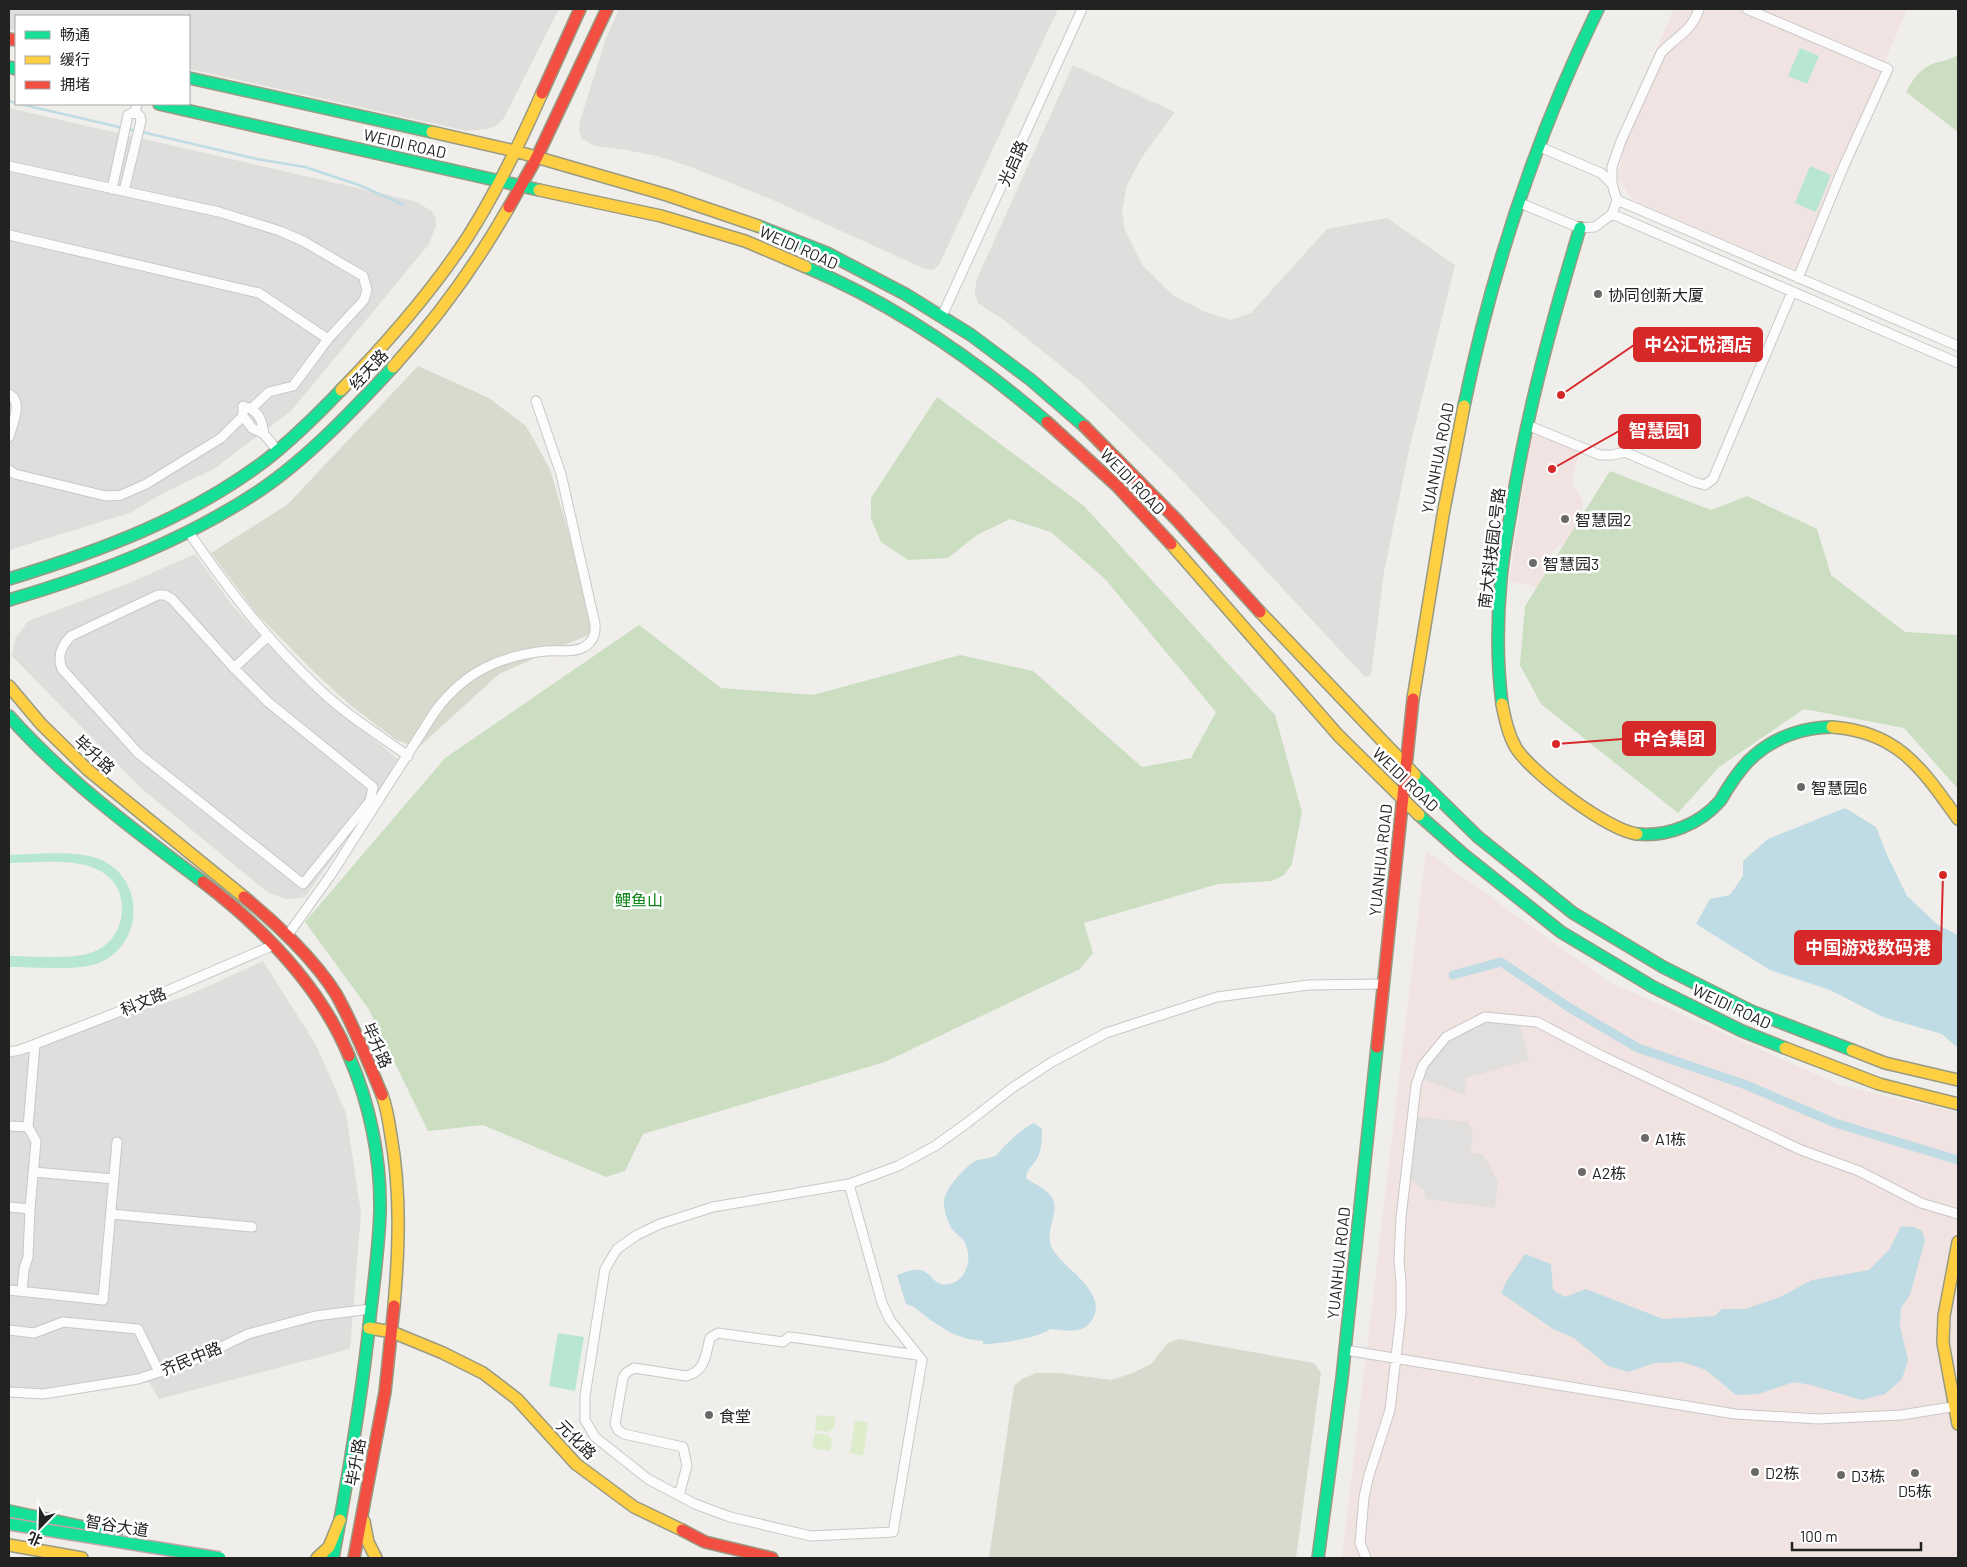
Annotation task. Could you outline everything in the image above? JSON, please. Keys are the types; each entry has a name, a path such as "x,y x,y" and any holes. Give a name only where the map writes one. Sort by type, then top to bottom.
{"main road":[{"name":"经天路","path":"9,579 59,565 127,539 189,509 248,473 296,435 397,331 429,292 467,237 500,181 515,151 580,9"},
{"name":"经天路","path":"9,600 70,582 137,556 188,531 260,490 310,450 363,399 410,347 452,296 485,248 537,157 607,9"},
{"name":"YUANHUA ROAD","path":"1318,1558 1345,1350 1403,801 1405,765 1416,678 1444,508 1480,333 1502,255 1540,147 1579,46 1598,9"},
{"name":"WEIDI ROAD","path":"190,78 515,151 667,195 751,223 827,253 905,294 970,335 1031,380 1085,426 1177,520 1293,647 1405,765 1478,838 1573,913 1663,967 1751,1011 1885,1063 1958,1080"},
{"name":"WEIDI ROAD","path":"163,105 522,185 554,194 661,216 745,241 811,269 897,313 965,357 1022,400 1072,443 1117,486 1209,587 1338,735 1403,801 1463,854 1560,932 1653,987 1742,1031 1879,1084 1958,1104"},
{"name":"南大科技园C号路","path":"1580,228 1542,355 1515,481 1500,596 1499,670 1501,698 1510,737 1515,748 1524,759 1610,826 1631,833 1652,835 1672,832 1696,822 1721,799 1731,783 1755,756 1782,738 1814,728 1847,727 1880,737 1899,749 1916,764 1958,819"},
{"name":"毕升路","path":"9,686 41,724 88,770 273,920 316,968 335,993 364,1050 386,1106 395,1158 399,1215 392,1332 384,1392 354,1558"},
{"name":"毕升路","path":"9,716 25,735 57,766 243,914 303,979 326,1012 352,1062 366,1101 375,1150 380,1197 379,1239 365,1374 333,1558"},
{"path":"1958,1242 1944,1316 1943,1344 1957,1406 1958,1424"},
{"name":"元化路","path":"369,1328 392,1332 483,1373 517,1400 576,1464 634,1507 705,1542 772,1558"},
{"path":"9,1511 231,1558"},
{"path":"363,1512 368,1542 376,1558"},
{"path":"317,1558 329,1547 340,1520"},
{"path":"9,1523 199,1558"},
{"name":"智谷大道","path":"9,1523 220,1558"},
{"path":"9,1545 82,1558"},
{"path":"9,1555 29,1558"}],"street":[{"name":"光启路","path":"942,316 1082,9"},
{"path":"1520,203 1580,228 1595,227 1612,214 1617,200 1612,184 1612,167 1621,141 1661,53 1672,41 1686,32 1695,20 1699,9"},
{"path":"1747,9 1888,69 1798,278"},
{"path":"112,189 128,115 136,108 141,121 124,191"},
{"path":"1540,147 1601,173 1612,184"},
{"path":"9,166 219,212 280,231 303,241 363,276 367,290 364,300 328,339 293,386 269,392 252,408"},
{"path":"1617,200 1958,346"},
{"path":"1612,214 1958,363"},
{"path":"9,235 259,293 328,339"},
{"path":"1527,425 1600,455 1625,452 1705,485 1713,479 1792,292"},
{"path":"9,394 15,398 17,406 9,437"},
{"path":"287,936 330,876 443,701 472,674 501,662 529,654 580,649 594,637 595,624 560,474 536,401"},
{"path":"264,434 262,421 252,408 243,406 243,416 252,428 264,434 277,450"},
{"path":"9,470 18,475 106,496 121,495 146,484 221,438 243,416"},
{"path":"188,531 228,589 267,637 314,685 348,714 408,756"},
{"path":"162,595 174,601 234,668 268,702 373,787 370,801 303,884 138,753 62,669 60,657 65,643 71,636 162,595"},
{"path":"234,668 267,637"},
{"name":"科文路","path":"9,1052 113,1014 274,946"},
{"path":"850,1184 882,1303 890,1320 922,1360 893,1532 811,1536 730,1517 695,1504 648,1478 595,1437 585,1420 585,1396 605,1269 617,1249 637,1235 660,1224 713,1207 850,1184 898,1166 935,1146 1012,1088 1052,1062 1106,1033 1217,997 1309,985 1384,984"},
{"path":"1366,1558 1360,1543 1364,1497 1369,1475 1390,1410 1401,1312 1399,1260 1401,1218 1416,1085 1423,1065 1446,1037 1485,1017 1537,1022 1600,1056 1801,1150 1858,1171 1921,1203 1958,1214"},
{"path":"22,1292 24,1269 28,1257 36,1140 28,1127 35,1044"},
{"path":"9,1126 28,1127"},
{"path":"9,1290 103,1300 117,1142"},
{"path":"33,1172 114,1179"},
{"path":"9,1207 30,1209"},
{"path":"111,1214 252,1227"},
{"name":"齐民中路","path":"9,1392 44,1394 138,1379 190,1362 248,1334 315,1316 371,1309"},
{"path":"9,1330 34,1333 63,1322 138,1329 158,1372"},
{"path":"680,1495 687,1466 683,1447 624,1434 618,1430 615,1424 622,1378 634,1368 686,1376 694,1374 701,1369 710,1338 718,1333 783,1342 789,1337 917,1355"},
{"path":"1345,1350 1735,1414 1818,1419 1901,1415 1957,1406"}],"shaded area":[{"path":"9,9 559,9 504,118 496,126 488,129 467,131 190,69 190,15 15,15 15,31 9,29"},
{"path":"619,9 1058,9 939,265 933,270 925,269 775,201 691,167 657,156 595,146 582,139 579,132 580,121 606,38"},
{"path":"1674,9 1907,9 1797,270 1639,203 1631,197 1617,178 1623,153 1613,148"},
{"path":"1073,65 1175,112 1142,157 1127,185 1122,211 1125,231 1143,266 1174,296 1205,312 1231,320 1251,313 1327,229 1387,218 1455,265 1409,450 1384,572 1371,675 1365,677 1177,475 1081,382 1005,321 978,303 975,294 976,281"},
{"path":"9,108 414,201 432,211 436,219 436,226 429,244 291,411 214,469 165,492 130,513 9,550"},
{"path":"418,366 489,398 526,426 550,469 597,631 499,674 418,748 396,740 349,704 315,673 257,614 211,553 287,505"},
{"path":"1531,436 1544,436 1579,451 1572,484 1583,501 1579,529 1568,541 1552,551 1545,588 1509,582"},
{"path":"195,554 232,605 289,666 344,715 399,760 350,834 304,898 285,899 267,892 141,788 12,656 15,639 28,621 127,584"},
{"path":"1426,851 1609,982 1842,1086 1958,1112 1958,1558 1342,1558"},
{"path":"263,961 315,1043 346,1113 361,1213 350,1349 159,1399 149,1382 45,1398 9,1397 9,1057 21,1056 98,1024 186,996"},
{"path":"1494,1022 1520,1023 1529,1060 1466,1078 1465,1095 1422,1079 1433,1057 1452,1038 1477,1025"},
{"path":"1419,1117 1468,1122 1473,1133 1471,1153 1483,1154 1498,1181 1495,1208 1425,1199 1424,1190 1410,1179 1415,1121"},
{"path":"1179,1339 1314,1363 1321,1373 1296,1558 989,1558 1014,1386 1022,1379 1036,1373 1059,1373 1111,1380 1133,1373 1151,1364 1168,1343"}],"green space":[{"path":"1800,48 1819,56 1807,84 1788,76"},
{"path":"1958,55 1958,132 1906,92 1914,78 1925,68"},
{"path":"1810,166 1831,175 1816,212 1795,203"},
{"name":"鲤鱼山","path":"937,397 1084,506 1275,715 1302,812 1292,864 1284,875 1272,881 1218,884 1084,923 1093,953 1080,969 885,1062 643,1134 625,1171 606,1177 483,1125 428,1131 368,1008 305,922 445,758 639,625 721,688 813,695 960,655 1033,671 1142,767 1191,758 1216,712 1105,579 1051,532 1010,519 977,535 948,558 908,560 881,542 871,519 871,498"},
{"path":"1610,471 1711,510 1747,496 1817,529 1831,575 1905,632 1957,635 1958,633 1958,789 1904,728 1804,709 1719,767 1678,813 1541,704 1520,665 1525,606"},
{"path":"79,854 99,859 115,868 126,881 132,896 133,913 131,929 123,944 112,956 87,966 65,968 9,967 9,956 63,957 98,950 115,935 121,919 122,907 118,889 110,878 98,870 70,862 9,863 9,855"},
{"path":"558,1333 584,1337 575,1391 549,1386"},
{"path":"817,1415 835,1417 834,1428 828,1432 815,1430"},
{"path":"855,1420 868,1423 863,1456 850,1453"},
{"path":"815,1433 828,1435 832,1440 830,1451 812,1448"}],"water":[{"path":"1845,808 1876,827 1907,896 1938,925 1958,935 1958,1048 1942,1034 1883,1017 1830,990 1770,970 1696,924 1710,899 1730,895 1743,876 1743,861 1768,839"},
{"path":"1034,1123 1042,1129 1041,1147 1038,1157 1026,1178 1049,1193 1054,1202 1055,1208 1050,1235 1052,1248 1057,1256 1088,1288 1096,1306 1094,1316 1086,1327 1081,1329 1069,1331 1050,1329 1028,1338 983,1344 983,1341 968,1339 951,1333 914,1307 906,1304 897,1275 911,1271 924,1271 941,1284 953,1283 962,1276 967,1266 967,1248 962,1239 952,1229 946,1217 944,1203 947,1192 959,1175 972,1163 997,1155 1014,1137"},
{"path":"1901,1226 1915,1227 1922,1231 1925,1240 1910,1295 1901,1308 1900,1326 1908,1360 1902,1379 1885,1394 1861,1400 1811,1385 1794,1382 1758,1394 1736,1395 1706,1370 1683,1362 1654,1363 1629,1372 1608,1366 1574,1338 1553,1329 1501,1293 1506,1282 1525,1254 1551,1264 1553,1290 1565,1297 1586,1289 1663,1319 1715,1316 1722,1309 1745,1309 1780,1297 1812,1280 1869,1270 1889,1250"}],"waterway":[{"path":"9,101 15,103"},
{"path":"24,105 136,131"},
{"path":"142,132 257,159 305,167 359,185 404,205"},
{"path":"1453,975 1501,962 1570,1008 1638,1048 1746,1085 1835,1123 1958,1160"}],"traffic: fast":[{"path":"1464,406 1488,304 1519,203 1555,105 1598,9"},
{"path":"9,67 15,69"},
{"path":"190,78 432,132"},
{"path":"163,105 539,190"},
{"path":"758,226 827,253 905,294 971,335 1031,380 1084,426"},
{"path":"1502,704 1498,657 1501,579 1517,475 1550,333 1580,228"},
{"path":"806,267 871,298 933,335 1020,399 1047,422"},
{"path":"9,600 106,568 138,555 200,526 230,509 259,491 295,464 346,416 393,367"},
{"path":"9,579 77,557 143,531 207,499 237,481 276,452 341,390"},
{"path":"9,716 54,762 102,804 203,882"},
{"path":"1637,834 1672,831 1693,822 1720,801 1743,766 1763,749 1791,734 1822,727 1832,727"},
{"path":"1415,775 1478,837 1573,913 1663,967 1751,1011 1852,1050"},
{"path":"1419,815 1463,854 1561,932 1653,987 1742,1031 1785,1048"},
{"path":"1318,1558 1342,1378 1377,1047"},
{"path":"333,1558 363,1378 379,1238 380,1211 379,1172 373,1132 363,1093 349,1056"},
{"path":"9,1511 116,1534"},
{"path":"9,1524 220,1558"}],"traffic: slow":[{"path":"341,390 407,317 453,259 488,203 542,93"},
{"path":"432,132 515,151 667,195 758,226"},
{"path":"539,190 661,216 745,241 806,267"},
{"path":"393,367 456,290 509,207"},
{"path":"1413,699 1443,515 1464,406"},
{"path":"1171,544 1338,735 1419,815"},
{"path":"1260,612 1415,775"},
{"path":"9,686 41,724 88,770 244,897"},
{"path":"1502,704 1513,743 1537,771 1590,812 1624,830 1637,834"},
{"path":"1832,727 1855,730 1875,736 1892,745 1920,769 1958,819"},
{"path":"1785,1048 1879,1084 1958,1104"},
{"path":"1852,1050 1885,1063 1958,1080"},
{"path":"382,1095 388,1115 398,1199 398,1242 394,1306"},
{"path":"1958,1242 1944,1316 1943,1343 1958,1424"},
{"path":"369,1328 392,1332 443,1353 483,1373 517,1399 576,1464 634,1507 682,1530"},
{"path":"317,1558 329,1547 340,1520"},
{"path":"364,1521 368,1542 376,1558"},
{"path":"9,1545 82,1558"}],"traffic: jam":[{"path":"542,93 580,9"},
{"path":"509,207 537,157 607,9"},
{"path":"9,39 15,40"},
{"path":"1047,422 1117,486 1171,544"},
{"path":"1084,426 1177,520 1260,612"},
{"path":"1377,1047 1413,699"},
{"path":"203,882 247,919 288,960 322,1006 337,1030 349,1056"},
{"path":"244,897 294,942 327,981 349,1018 382,1095"},
{"path":"354,1558 385,1392 394,1306"},
{"path":"682,1530 705,1542 772,1558"}],"place":[{"name":"协同创新大厦","path":"1598,294"},
{"name":"中公汇悦酒店","path":"1561,395"},
{"name":"智慧园1","path":"1552,469"},
{"name":"智慧园2","path":"1565,519"},
{"name":"智慧园3","path":"1533,563"},
{"name":"中合集团","path":"1556,744"},
{"name":"智慧园6","path":"1801,787"},
{"name":"中国游戏数码港","path":"1943,875"},
{"name":"A1栋","path":"1645,1138"},
{"name":"A2栋","path":"1582,1172"},
{"name":"食堂","path":"709,1415"},
{"name":"D2栋","path":"1755,1472"},
{"name":"D5栋","path":"1915,1473"},
{"name":"D3栋","path":"1841,1475"}]}
